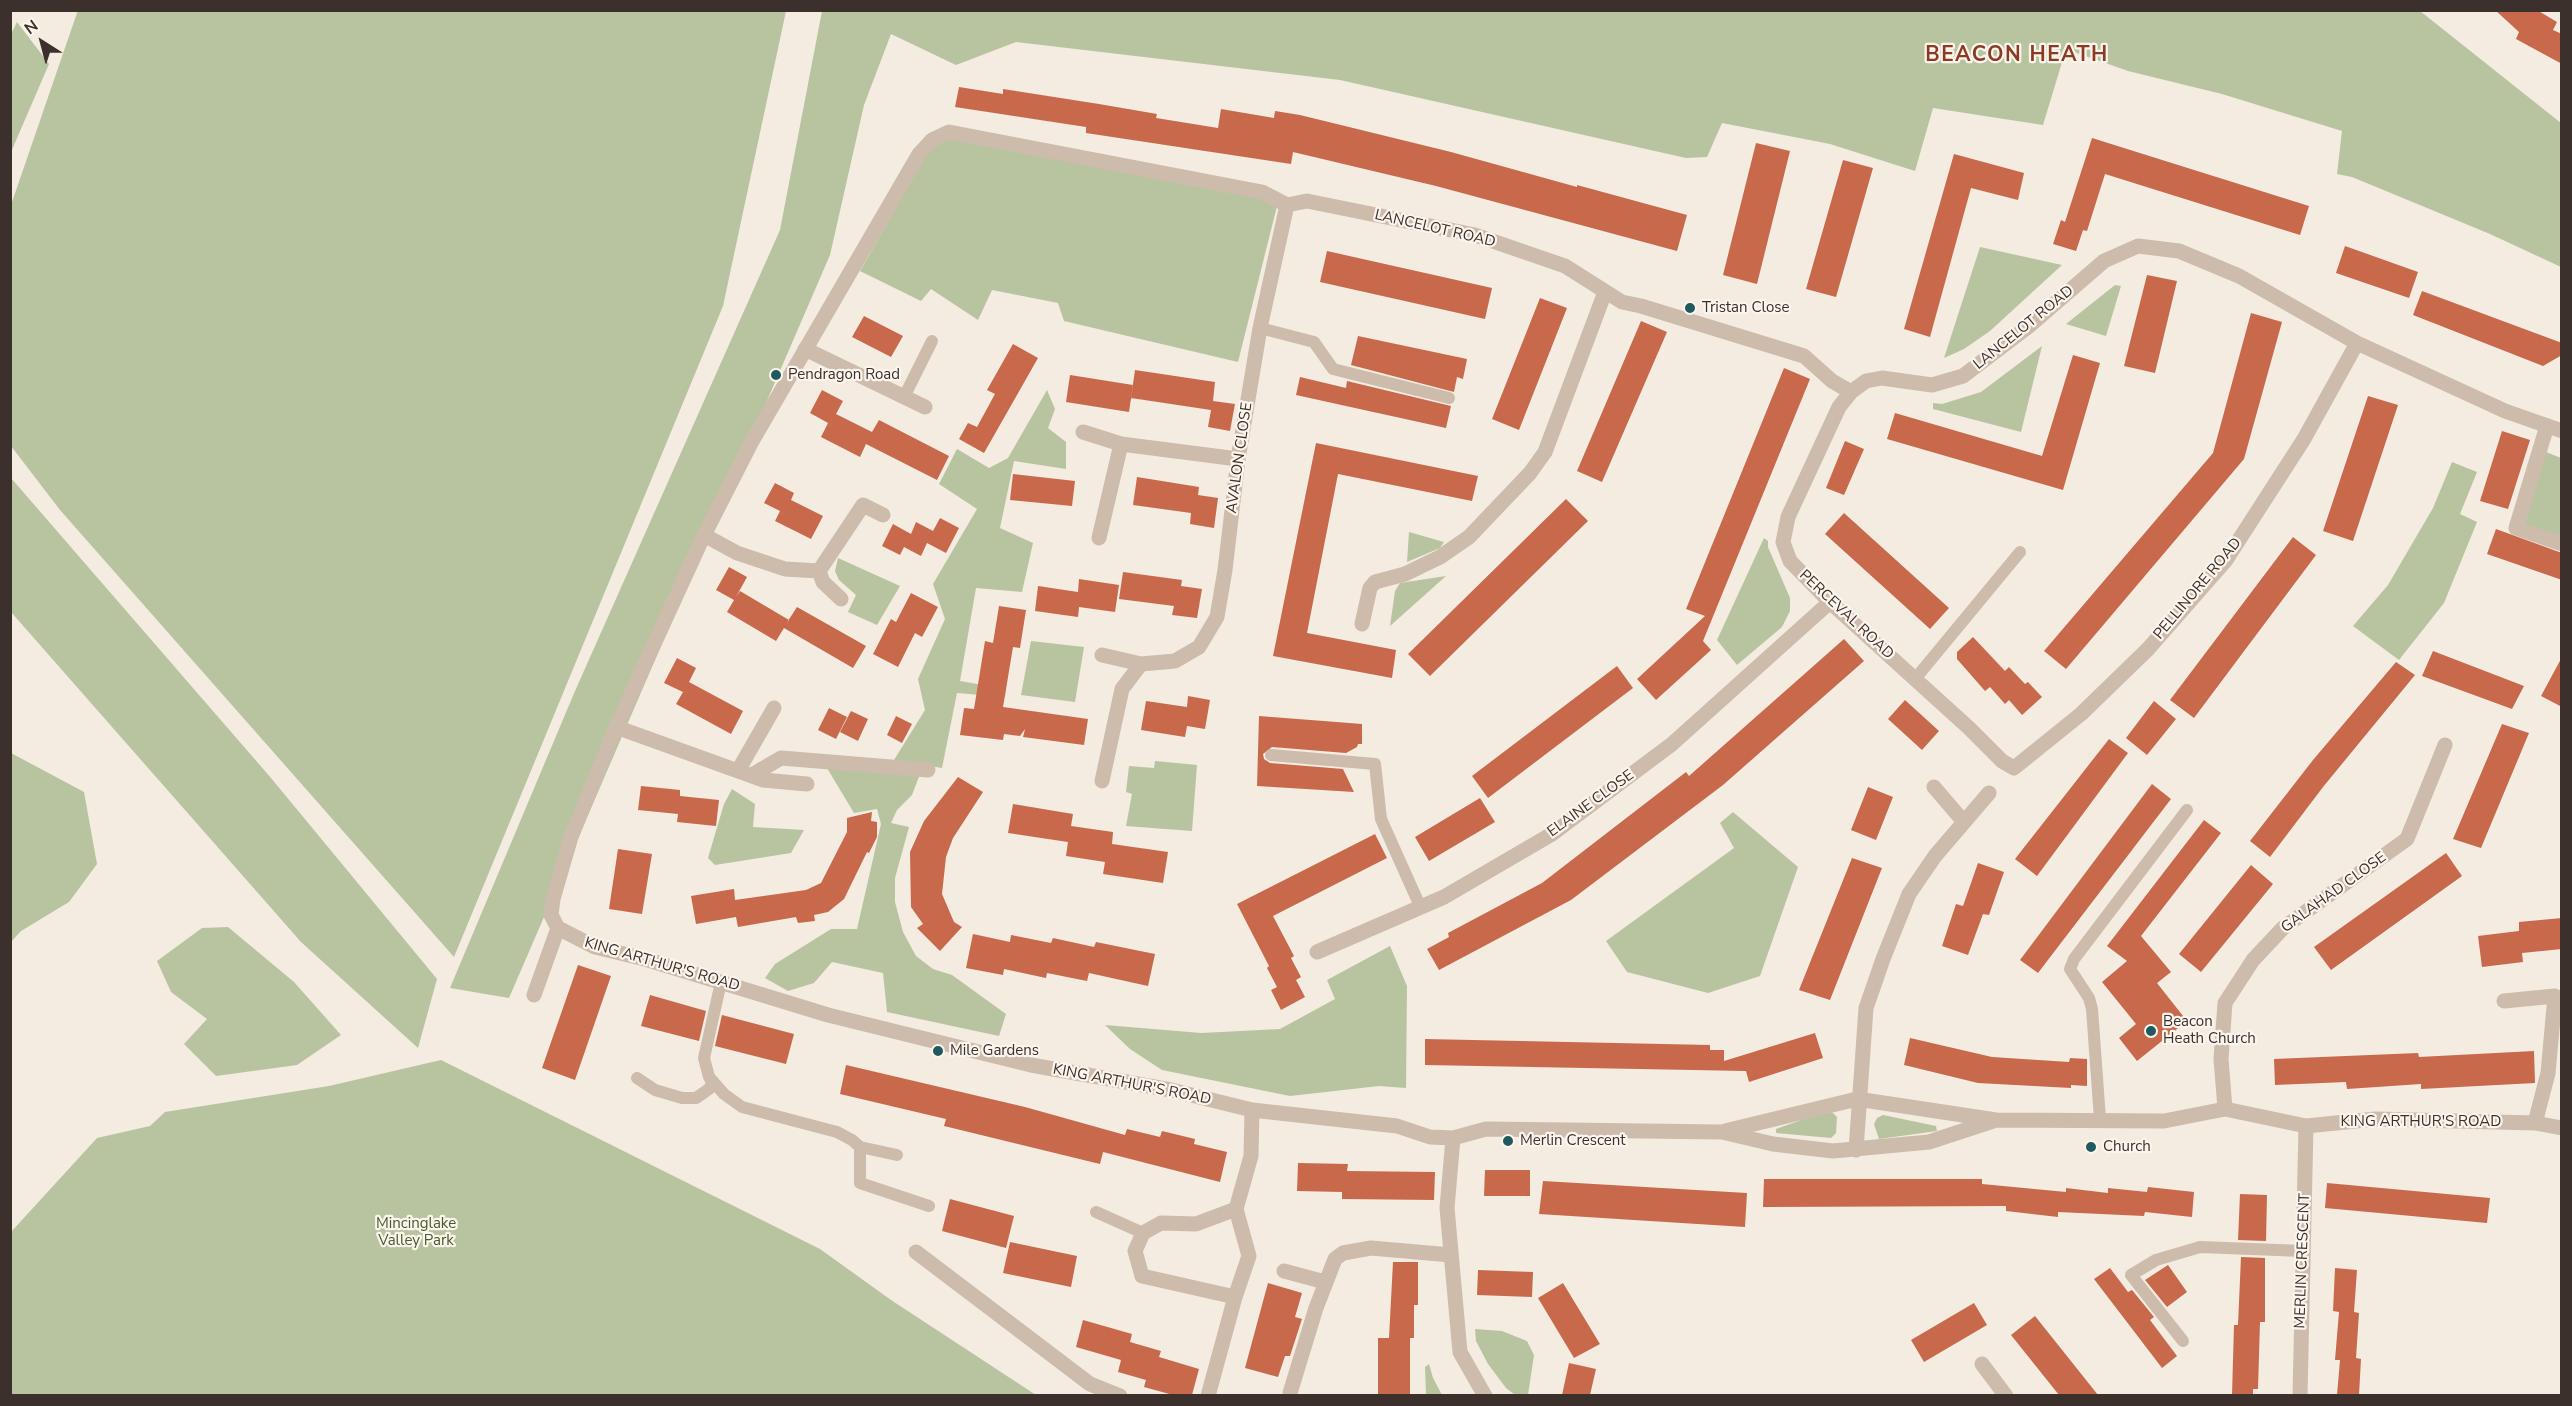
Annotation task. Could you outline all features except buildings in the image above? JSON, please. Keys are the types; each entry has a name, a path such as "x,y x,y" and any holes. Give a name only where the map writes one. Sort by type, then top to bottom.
{"street":[{"path":"534,995 558,928 551,915 553,899 571,837 616,727 704,535 751,443 805,349 919,154 932,140 949,132 1262,192 1287,206"},
{"name":"LANCELOT ROAD","path":"1287,206 1307,201 1475,235 1565,266 1622,302 1804,356 1832,381 1851,392 1857,384 1882,378 1932,384 1963,376 2029,326 2104,261 2138,246 2179,251 2239,276 2357,343 2505,411 2562,431"},
{"name":"AVALON CLOSE","path":"1102,655 1141,664 1175,661 1199,646 1217,617 1238,459 1260,328 1287,206"},
{"path":"1362,624 1370,588 1375,582 1405,574 1440,557 1469,537 1540,459 1565,401 1605,292"},
{"name":"PELLINORE ROAD","path":"2014,768 2081,714 2106,690 2189,604 2226,560 2304,440 2357,343"},
{"path":"805,349 925,407"},
{"name":"PERCEVAL ROAD","path":"1851,392 1839,407 1788,517 1783,542 1790,561 1830,602 2002,761 2014,768"},
{"path":"2547,426 2516,528 2562,544"},
{"path":"1083,432 1121,444 1238,459"},
{"path":"1099,538 1121,444"},
{"path":"819,571 863,505 882,515"},
{"path":"704,535 737,553 785,569 819,571"},
{"path":"819,571 823,582 841,599"},
{"name":"ELAINE CLOSE","path":"1317,952 1444,897 1504,864 1562,827 1672,744 1830,602"},
{"path":"1102,781 1122,689 1141,664"},
{"path":"745,772 774,708"},
{"path":"616,727 763,780 807,784"},
{"name":"GALAHAD CLOSE","path":"2225,1109 2221,1059 2225,1003 2253,960 2283,928 2407,839 2445,745"},
{"path":"745,772 781,758 928,770"},
{"path":"1934,787 1963,821"},
{"path":"1856,1150 1857,1099 1866,1008 1884,959 1909,894 1963,821 1989,793"},
{"name":"KING ARTHUR'S ROAD","path":"558,928 595,948 721,982 828,1015 1031,1065 1171,1090 1252,1110 1397,1126 1430,1137 1453,1138 1486,1129 1722,1132 1773,1144 1833,1151 1929,1142 1996,1120"},
{"path":"2504,1000 2555,996 2548,1073 2535,1123"},
{"name":"KING ARTHUR'S ROAD","path":"1722,1132 1857,1099 1996,1120 2164,1121 2225,1109 2306,1126 2376,1119 2535,1123 2562,1128"},
{"path":"1208,1395 1235,1297 1249,1256 1236,1209 1251,1156 1252,1110"},
{"name":"MERLIN CRESCENT","path":"2300,1395 2306,1126"},
{"path":"1453,1138 1447,1208 1460,1352 1485,1395"},
{"path":"1235,1297 1142,1276 1136,1251 1143,1233 1161,1223 1196,1224 1236,1209"},
{"path":"1290,1393 1325,1282 1335,1259 1343,1253 1371,1248 1451,1255"},
{"path":"916,1252 1090,1384 1120,1395"},
{"path":"1284,1271 1325,1282"},
{"path":"1982,1364 2006,1395"}],"lane":[{"path":"1260,328 1314,342 1333,369 1449,398"},
{"path":"904,397 932,341"},
{"path":"1915,679 2020,552"},
{"path":"1271,755 1375,764 1381,819 1420,906"},
{"path":"2100,1119 2092,1009 2089,998 2070,969 2074,959 2187,810"},
{"path":"721,982 704,1058 713,1081 723,1094 742,1107 837,1132 860,1147 897,1155"},
{"path":"637,1078 655,1090 682,1098 696,1098 709,1089 713,1081"},
{"path":"860,1147 860,1183 929,1206"},
{"path":"1096,1212 1143,1233"},
{"path":"2183,1341 2131,1275 2156,1260 2200,1247 2303,1251"}],"green space":[{"path":"78,10 786,11 723,306 454,957 60,510 11,446 11,205"},
{"path":"822,11 2420,11 2561,123 2561,267 2490,234 2352,177 2337,174 2342,131 2222,94 2128,71 2066,49 2043,125 1933,108 1915,171 1830,144 1722,123 1707,157 1686,158 1340,80 1016,42 956,65 891,34 864,105 830,255 509,998 450,988 575,691 780,230"},
{"path":"17,22 49,64 11,152 10,36"},
{"path":"953,137 1260,196 1277,206 1238,362 1064,321 1058,303 992,290 978,320 931,289 921,301 860,271 934,143"},
{"path":"1980,247 2062,265 1990,331 1964,349 1944,358"},
{"path":"2115,285 2121,286 2106,336 2066,324"},
{"path":"2042,346 2021,432 1933,409 1933,403 1942,404 1981,392"},
{"path":"1047,390 1055,409 1048,428 1066,442 1066,469 1014,461 1000,528 1033,543 1022,592 976,588 960,681 1006,689 1005,697 957,693 942,768 894,760 925,710 918,679 945,619 933,584 977,509 939,484 957,449 989,468 1008,458"},
{"path":"2546,452 2561,458 2560,540 2520,526"},
{"path":"2452,462 2477,472 2460,514 2477,522 2444,603 2399,660 2353,626 2388,585 2433,508"},
{"path":"11,478 271,778 437,979 418,1048 301,942 11,612"},
{"path":"1409,532 1444,542 1440,548 1407,562"},
{"path":"1764,538 1768,541 1768,547 1790,598 1790,611 1782,627 1737,665 1717,640"},
{"path":"838,558 900,586 877,625 848,612 856,595 839,580 835,571"},
{"path":"1446,576 1390,626 1395,591 1400,583"},
{"path":"1031,641 1084,647 1075,702 1021,695"},
{"path":"11,753 84,792 97,864 69,902 21,931 11,942"},
{"path":"1155,761 1197,765 1192,831 1126,826 1132,794 1126,792 1129,766 1154,768"},
{"path":"827,768 920,774 912,795 897,810 891,823 909,827 895,878 895,902 903,932 916,956 933,969 952,975 1006,1014 999,1036 887,1012 883,973 832,962 814,983 788,991 765,978 775,964 831,929 857,929 881,824 877,809 854,813"},
{"path":"732,789 755,804 753,827 804,830 791,853 715,865 708,858 724,804"},
{"path":"1733,812 1798,867 1760,976 1708,993 1627,972 1606,941 1734,848 1720,823"},
{"path":"228,927 294,982 341,1035 297,1065 216,1076 184,1044 207,1019 171,992 157,961 202,928"},
{"path":"1390,946 1407,986 1406,1088 1379,1086 1290,1096 1162,1070 1130,1049 1105,1025 1201,1033 1280,1029 1335,999 1327,980"},
{"name":"Mincinglake Valley Park","path":"441,1060 820,1249 891,1300 1036,1395 11,1395 11,1232 97,1138 150,1126 165,1112 329,1086"},
{"path":"1821,1113 1833,1113 1837,1117 1836,1133 1831,1138 1776,1133 1776,1129"},
{"path":"1883,1115 1936,1126 1937,1131 1879,1139 1874,1124 1877,1118"},
{"path":"1475,1329 1502,1331 1527,1341 1534,1355 1528,1395 1515,1395 1506,1388 1488,1364 1476,1341"},
{"path":"1429,1364 1442,1395 1426,1395 1425,1367"}],"place":[{"name":"Tristan Close","path":"1690,308"},
{"name":"Pendragon Road","path":"776,375"},
{"name":"Beacon Heath Church","path":"2151,1031"},
{"name":"Mile Gardens","path":"938,1051"},
{"name":"Merlin Crescent","path":"1508,1141"},
{"name":"Church","path":"2091,1147"}],"district":[{"name":"BEACON HEATH","path":"2017,56"}]}
